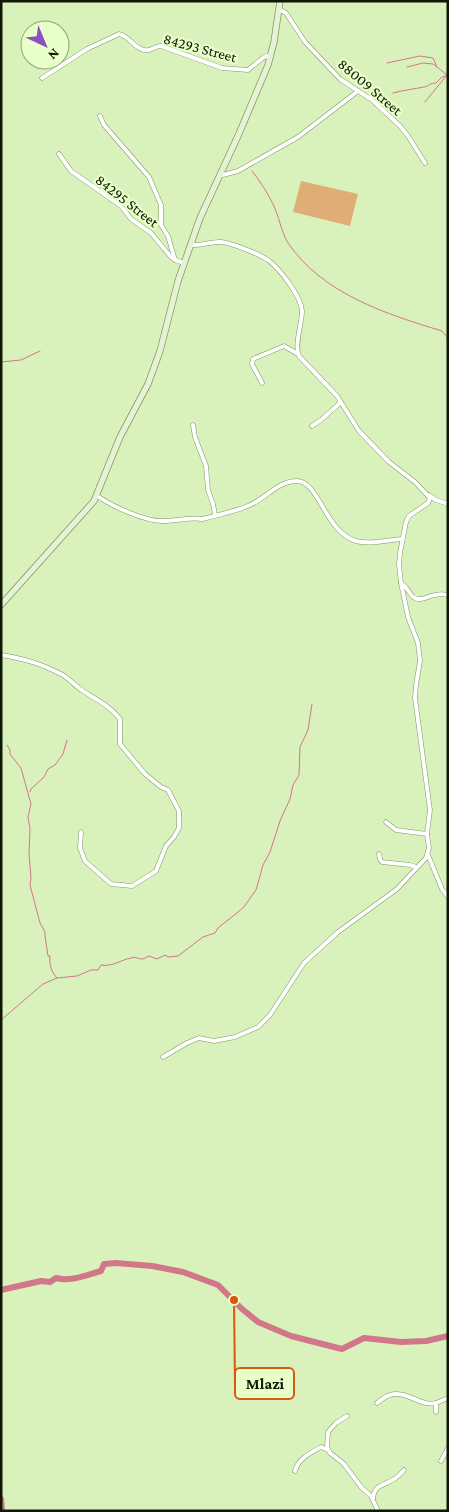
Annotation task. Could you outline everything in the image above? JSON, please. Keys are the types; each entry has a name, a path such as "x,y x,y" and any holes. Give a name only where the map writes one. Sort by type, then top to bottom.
{"street":[{"path":"1,605 88,508 96,495 120,437 148,384 160,351 184,263 200,218 257,92 270,55 280,1"},
{"name":"88009 Street","path":"278,9 284,11 289,16 305,42 340,79 372,100 404,131 426,163"},
{"name":"84293 Street","path":"42,78 87,49 119,34 125,36 141,49 149,50 155,46 161,46 222,68 248,70 264,57 270,55"},
{"path":"348,86 351,96"},
{"path":"219,176 238,171 298,137 358,91"},
{"path":"100,116 104,125 149,177 161,205 161,225 168,236 174,260 184,263"},
{"name":"84295 Street","path":"59,154 71,172 121,206 131,219 154,236 174,260"},
{"path":"191,245 225,243 260,255 272,264 300,300 302,318 298,354"},
{"path":"262,383 252,364 253,358 284,346 298,354 341,402 359,431 389,462 436,500 448,504"},
{"path":"312,426 341,402"},
{"path":"193,424 195,437 206,466 208,490 215,515"},
{"path":"96,495 110,505 155,521 179,521 196,518 202,519 248,506 280,485 298,481 309,485 330,520 350,538 356,541 368,542 402,539"},
{"path":"163,1058 174,1050 199,1038 214,1041 235,1037 258,1027 270,1015 304,963 338,932 397,889 428,855 430,848 427,834 430,810 415,698 420,661 418,643 408,617 399,565 406,522 409,516 429,500 427,493"},
{"path":"402,583 412,596 417,599 423,599 436,594 448,594"},
{"path":"1,655 37,662 47,669 63,675 79,689 106,704 120,719 120,744 145,774 159,786 168,790 179,810 179,828 166,846 158,868 153,874 132,886 110,884 85,861 80,848 81,832"},
{"path":"386,822 396,830 427,834"},
{"path":"379,854 382,862 416,867"},
{"path":"428,855 442,889 448,896"},
{"path":"377,1403 394,1394 429,1404 448,1398"},
{"path":"436,1403 436,1412"},
{"path":"328,1450 326,1439 328,1432 336,1423 347,1416"},
{"path":"295,1471 298,1463 304,1457 321,1447 328,1450 343,1464 373,1499 378,1511"},
{"path":"442,1461 444,1453 448,1448"},
{"path":"373,1499 375,1491 379,1486 394,1480 404,1470"}],"shaded area":[{"path":"301,181 358,194 350,226 293,212"}],"waterway":[{"path":"387,63 420,56 433,58 437,67"},
{"path":"407,67 423,63 433,64 447,75 425,102"},
{"path":"393,93 426,87 448,75"},
{"path":"252,171 273,204 288,243 302,261 319,276 357,300 399,317 442,331 448,338"},
{"path":"1,362 21,360 40,351"},
{"path":"57,978 77,976 91,970 98,970 101,965 113,964 132,957 143,959 149,956 157,959 165,955 168,957 178,956 203,937 215,933 218,928 243,908 256,890 263,865 270,852 280,821 290,799 293,785 299,775 300,747 308,730 312,704"},
{"path":"30,792 63,754 67,740"},
{"path":"1,1020 43,984 57,978 51,967 45,932 40,923 30,885 30,829 28,817 31,804 21,768 10,754 7,745"},
{"path":"1,1290 41,1281 50,1282 56,1278 78,1278 101,1271 104,1264 152,1266 183,1272 218,1285 258,1322 291,1336 342,1349 364,1338 401,1342 426,1341 448,1336"},
{"path":"1,1499 2,1511"}],"place":[{"name":"Mlazi","path":"234,1300"}]}
